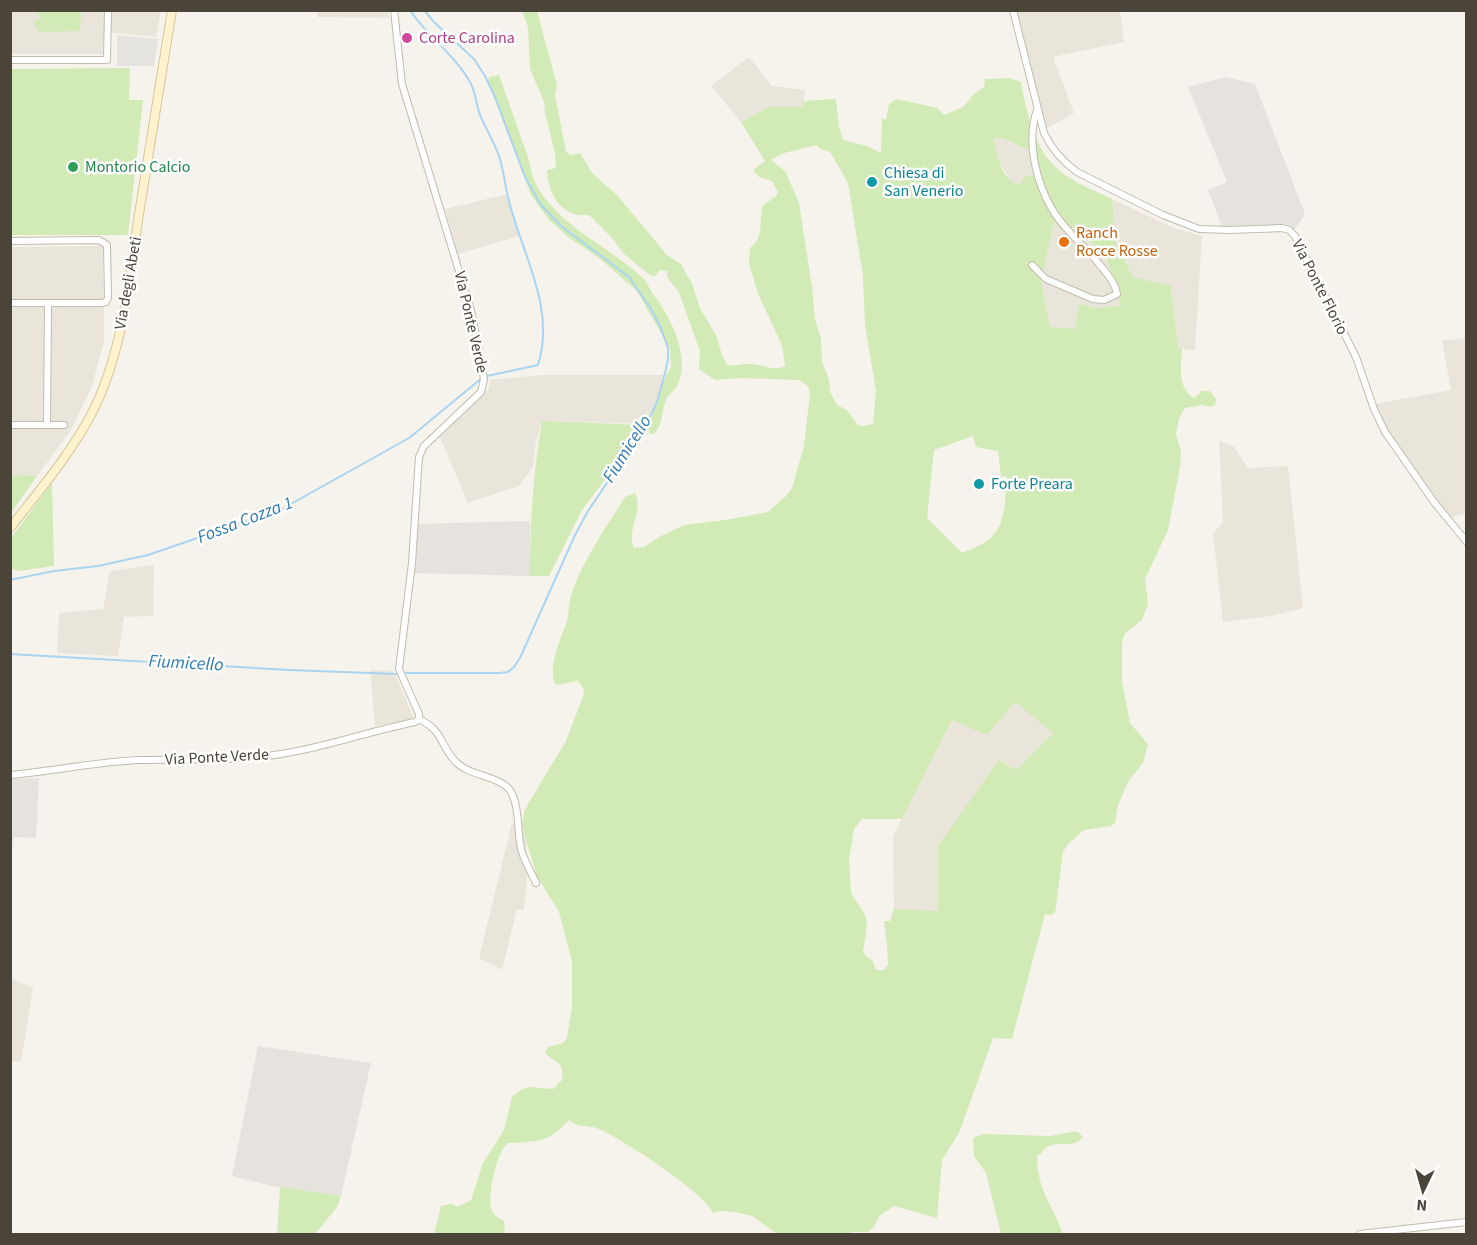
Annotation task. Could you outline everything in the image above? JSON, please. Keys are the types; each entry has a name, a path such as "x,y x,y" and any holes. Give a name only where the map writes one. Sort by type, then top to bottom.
{"street":[{"path":"10,60 108,60 108,10"},
{"name":"Via degli Abeti","path":"10,528 61,463 77,438 94,408 114,358 130,278 172,10"},
{"name":"Via Ponte Verde","path":"394,10 402,84 472,314 484,379 481,392 424,446 419,458 412,563 399,669 419,714 419,719"},
{"name":"Via Ponte Florio","path":"1013,10 1044,133 1051,148 1063,162 1077,172 1163,216 1186,225 1210,230 1272,227 1289,230 1295,236 1356,357 1374,409 1386,432 1434,502 1467,541"},
{"name":"Via Ponte Florio","path":"1032,265 1046,279 1093,299 1104,300 1117,294 1116,287 1052,209 1034,163 1033,129 1037,110"},
{"path":"10,241 99,240 106,245 108,298 106,302 10,303"},
{"path":"47,425 48,303"},
{"path":"10,425 64,425"},
{"name":"Via Ponte Verde","path":"10,775 138,760 198,760 267,756 330,744 380,729 415,722 419,719"},
{"name":"Via Ponte Verde","path":"419,719 433,726 458,763 466,769 506,786 511,791 522,850 536,883"},
{"path":"1360,1234 1467,1222"}],"shaded area":[{"path":"388,10 389,18 317,17 318,11"},
{"path":"11,11 161,11 156,37 105,32 104,54 11,54"},
{"path":"1016,11 1120,11 1124,42 1053,57 1074,113 1044,130"},
{"path":"117,35 158,39 154,66 117,66"},
{"path":"749,57 772,86 805,90 803,107 769,107 741,122 711,86"},
{"path":"1226,77 1255,84 1305,214 1293,232 1279,226 1222,227 1208,190 1227,182 1188,87"},
{"path":"1008,139 1031,150 1033,177 1020,184 1015,184 1010,180 999,161 993,140"},
{"path":"508,194 519,236 458,254 445,209"},
{"path":"1112,199 1174,228 1202,236 1195,350 1178,349 1171,286 1133,277 1116,243"},
{"path":"1054,222 1074,228 1106,255 1121,306 1095,308 1079,305 1075,330 1050,327 1041,280"},
{"path":"103,246 104,341 92,386 71,430 37,476 11,475 11,247"},
{"path":"1466,338 1466,513 1449,518 1388,433 1374,404 1451,390 1442,341"},
{"path":"542,375 666,375 649,424 542,421 536,441 533,466 519,486 468,503 439,435 489,389 490,380"},
{"path":"1219,440 1234,447 1248,468 1288,466 1303,608 1271,616 1223,622 1213,533 1223,522"},
{"path":"530,521 530,576 413,573 418,524"},
{"path":"154,565 153,616 124,617 118,656 57,653 59,613 103,609 110,571"},
{"path":"370,670 394,671 414,719 375,726"},
{"path":"1015,702 1054,732 1016,770 1000,760 938,911 894,909 893,836 952,720"},
{"path":"39,778 36,838 14,837 11,853 11,779"},
{"path":"512,823 522,825 526,839 527,879 524,910 517,909 502,970 479,958"},
{"path":"10,978 33,988 21,1061 11,1062"},
{"path":"258,1046 371,1063 341,1196 276,1187 232,1176"}],"green space":[{"path":"35,11 81,11 80,31 40,32 33,24 41,17"},
{"path":"522,11 537,11 557,85 555,95 566,152 571,155 580,153 593,174 617,195 667,255 681,264 692,284 700,308 716,335 727,365 752,364 768,368 785,366 782,345 758,294 749,263 750,248 757,241 760,232 762,206 778,192 772,181 759,177 753,170 765,161 741,122 769,107 802,107 803,101 836,99 843,140 867,146 881,153 882,118 886,120 889,104 897,99 937,108 944,115 963,107 974,94 984,87 985,79 1009,78 1021,82 1034,133 1049,160 1070,178 1112,199 1116,243 1133,277 1171,286 1178,348 1182,349 1182,383 1194,398 1202,391 1210,391 1216,399 1215,405 1211,407 1202,405 1185,408 1179,418 1176,435 1181,451 1180,467 1168,530 1145,579 1148,604 1142,620 1124,635 1122,644 1122,682 1130,723 1148,744 1143,763 1129,780 1118,805 1115,823 1111,826 1084,830 1068,844 1063,852 1055,913 1045,914 1012,1039 993,1038 959,1133 942,1160 937,1218 894,1206 879,1216 874,1227 868,1232 777,1234 752,1216 736,1212 713,1213 694,1192 679,1180 626,1144 599,1129 576,1124 569,1120 554,1133 541,1140 508,1143 500,1155 494,1173 490,1201 493,1213 504,1221 505,1234 434,1234 441,1206 451,1204 458,1207 471,1200 483,1163 504,1130 512,1097 522,1089 531,1087 553,1089 562,1080 562,1069 545,1052 548,1047 563,1043 567,1038 572,1007 572,961 559,912 537,876 522,825 528,804 566,741 584,694 578,681 556,685 553,672 553,664 567,621 574,587 594,547 625,497 635,493 638,507 632,534 634,548 644,547 684,525 768,512 792,488 804,446 810,393 808,386 799,380 738,378 715,380 699,369 700,351 679,292 667,277 667,271 660,270 655,276 650,275 625,255 589,215 571,213 558,203 553,196 548,179 547,170 556,168 555,154 544,102 530,69 528,27","holes":["1003,139 1031,150 1033,176 1025,176 1020,184 1009,179 1001,167 994,140","817,145 820,149 830,152 848,183 863,276 865,325 876,391 873,424 858,425 847,410 837,405 830,392 829,379 822,362 821,338 815,320 799,203 785,171 771,160 784,153","1054,222 1074,228 1106,255 1121,306 1095,308 1079,304 1075,329 1050,327 1041,280","973,436 976,447 998,451 1001,477 1007,476 1005,502 999,527 988,540 962,553 927,518 934,450","1015,702 1053,733 1016,770 999,760 938,846 938,911 894,909 890,921 884,921 888,965 884,970 876,970 872,960 863,952 867,925 865,915 851,893 849,860 854,829 862,819 902,819 952,720 987,735"]},
{"name":"Montorio Calcio","path":"130,68 129,100 143,100 128,235 11,235 11,69"},
{"path":"499,75 534,180 544,197 574,227 643,278 672,325 680,350 681,375 676,387 666,400 659,426 654,434 650,434 648,428 666,375 671,368 670,349 637,291 599,258 568,237 549,220 531,195 488,82 489,77"},
{"path":"542,421 646,425 582,510 549,576 530,576 533,498"},
{"path":"10,475 37,476 11,513"},
{"path":"52,483 54,566 19,571 11,568 11,538"},
{"path":"1078,1132 1083,1137 1073,1143 1050,1145 1037,1155 1042,1188 1063,1234 1001,1234 986,1173 974,1156 973,1138 983,1134 1050,1136"},
{"path":"280,1187 341,1196 337,1207 315,1234 277,1234"}],"waterway":[{"name":"Fossa Cozza 1","path":"410,10 458,64 471,84 480,115 499,156 509,201 540,302 543,323 538,365 487,376"},
{"name":"Fiumicello","path":"406,673 499,673 508,672 514,667 588,511 648,422 657,402 668,359 668,348 660,326 629,277 561,226 541,205 525,177 485,76 474,59 424,10"},
{"name":"Fossa Cozza 1","path":"10,580 54,571 98,566 148,555 282,509 409,438 482,378"},
{"name":"Fiumicello","path":"10,654 397,674"}],"place":[{"name":"Corte Carolina","path":"407,38"},
{"name":"Montorio Calcio","path":"73,167"},
{"name":"Chiesa di San Venerio","path":"872,182"},
{"name":"Ranch Rocce Rosse","path":"1064,242"},
{"name":"Forte Preara","path":"979,484"}]}
